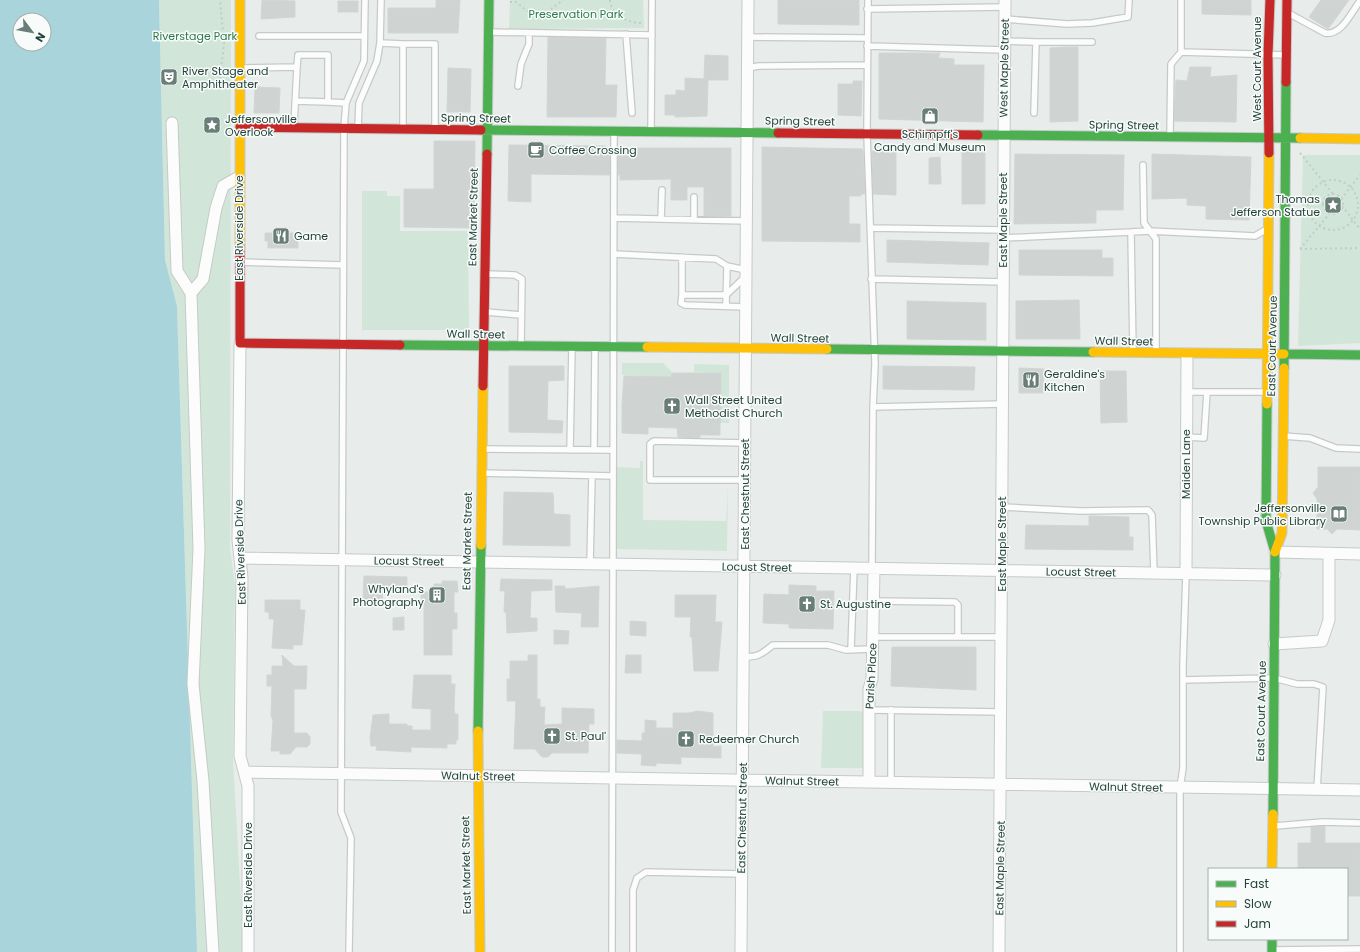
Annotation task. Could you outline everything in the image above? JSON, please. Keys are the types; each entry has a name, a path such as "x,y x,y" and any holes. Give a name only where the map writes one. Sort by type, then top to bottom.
{"street":[{"name":"East Riverside Drive","path":"240,0 240,127 238,178 240,262 238,540 242,578 240,756 248,786 248,952"},
{"name":"East Market Street","path":"480,952 476,776 480,449 489,0"},
{"name":"East Chestnut Street","path":"740,952 748,0"},
{"name":"West Court Avenue","path":"1269,138 1268,55 1270,0"},
{"path":"1286,138 1287,0"},
{"path":"1287,13 1298,0"},
{"name":"West Maple Street","path":"1003,135 1005,4"},
{"path":"172,124 177,271 191,293 199,549 193,684 203,780 214,952"},
{"name":"Spring Street","path":"240,127 1360,139"},
{"name":"East Maple Street","path":"999,952 1004,352 1003,135"},
{"name":"East Court Avenue","path":"1269,138 1278,227 1284,354 1282,533 1275,552"},
{"name":"East Court Avenue","path":"1272,868 1275,552 1266,521 1267,355 1286,138"},
{"path":"191,293 202,279 216,208 223,186 238,178"},
{"name":"Wall Street","path":"240,343 1360,356"},
{"name":"Maiden Lane","path":"1186,574 1187,354"},
{"path":"1275,552 1360,554"},
{"path":"1274,644 1322,641 1329,620 1329,554"},
{"name":"Locust Street","path":"240,558 1275,575"},
{"name":"Parish Place","path":"869,782 869,710 873,637 873,569"},
{"name":"Walnut Street","path":"245,772 1360,790"},
{"path":"1272,940 1272,951"}],"lane":[{"path":"349,952 350,838 341,812 344,128 346,103 364,61 365,0"},
{"path":"358,128 359,103 377,61 380,43 381,0"},
{"path":"651,132 652,0"},
{"path":"868,0 867,134 874,350 873,569"},
{"path":"1005,19 1067,24 1092,23 1128,17 1129,0"},
{"path":"1170,137 1171,64 1181,52 1181,0"},
{"path":"1287,13 1325,33 1331,34 1337,31 1360,2"},
{"path":"868,9 1005,4"},
{"path":"489,32 652,35"},
{"path":"518,86 521,64 529,44 529,33"},
{"path":"626,34 632,113"},
{"path":"260,36 364,36"},
{"path":"747,37 867,38"},
{"path":"867,46 1004,46 1036,42 1092,42"},
{"path":"1034,113 1036,42"},
{"path":"380,43 436,44 435,129"},
{"path":"403,44 403,129"},
{"path":"1181,52 1287,55"},
{"path":"294,127 298,55 328,55 328,102"},
{"path":"747,68 759,66 867,65"},
{"path":"240,68 297,67"},
{"path":"296,101 346,103"},
{"path":"612,952 614,131"},
{"path":"1143,164 1144,223 1156,239 1156,354"},
{"path":"661,219 662,190"},
{"path":"694,196 694,220"},
{"path":"614,218 747,221"},
{"path":"870,228 1004,234 1149,231 1255,236 1278,227"},
{"path":"1132,232 1133,353"},
{"path":"614,254 716,259 726,266 746,273 726,295 682,295"},
{"path":"682,257 681,302 685,305 746,306"},
{"path":"240,262 343,264"},
{"path":"726,266 726,305"},
{"path":"484,274 515,275 522,279 521,346"},
{"path":"871,279 1004,282"},
{"path":"483,311 521,315"},
{"path":"570,450 572,347"},
{"path":"594,450 595,347"},
{"path":"1187,392 1267,392"},
{"path":"1186,437 1204,438 1207,392"},
{"path":"873,408 1003,404"},
{"path":"1283,436 1310,438 1336,448 1360,449"},
{"path":"744,480 650,480 650,444 654,441 745,443"},
{"path":"480,449 613,450"},
{"path":"480,473 613,476"},
{"path":"590,564 592,476"},
{"path":"1002,507 1081,511 1148,510 1152,515 1154,573"},
{"path":"851,650 854,568"},
{"path":"1180,952 1180,788 1183,768 1183,680 1186,574"},
{"path":"873,601 955,602 958,605 958,637"},
{"path":"873,637 1002,637"},
{"path":"743,657 754,657 761,655 773,645 828,646 851,650 872,649"},
{"path":"1183,680 1274,678 1297,684 1314,684 1323,687 1318,790"},
{"path":"869,710 1001,712"},
{"path":"891,710 891,783"},
{"path":"1273,826 1324,822 1360,823"},
{"path":"633,952 633,890 637,878 646,872 741,874"},
{"path":"1272,951 1360,949"}],"path":[{"path":"219,89 224,43 220,0"},
{"path":"510,2 516,2 526,11 547,12 563,0"},
{"path":"610,0 611,6 616,13 633,23 642,23"},
{"path":"1300,153 1333,195 1341,199"},
{"path":"1360,175 1341,199 1342,206 1360,229"},
{"path":"1338,180 1350,187 1354,192 1358,203 1353,219 1338,229 1332,230 1320,226 1311,216 1308,203 1312,190 1323,182 1338,180"},
{"path":"1330,214 1324,207 1324,201 1327,196 1333,195"},
{"path":"1342,206 1338,213 1330,214 1300,249 1360,248"}],"green space":[{"name":"Riverstage Park","path":"159,0 231,0 230,549 235,584 233,761 244,952 197,952 177,306 165,260"},
{"name":"Preservation Park","path":"510,0 643,0 644,28 509,29"},
{"path":"1303,155 1360,155 1360,343 1298,346"},
{"path":"362,191 387,191 387,196 400,196 400,231 468,231 469,327 467,330 362,330"},
{"path":"622,363 663,363 672,372 671,377 622,375"},
{"path":"694,364 729,365 729,423 722,423 721,373 694,372"},
{"path":"640,461 643,461 643,520 726,521 728,487 727,551 616,549 615,467 640,468"},
{"path":"823,711 860,711 866,713 866,768 821,768"}],"water":[{"path":"0,0 159,0 165,260 177,306 197,952 0,952"}],"building":[{"path":"262,0 295,1 295,17 261,19"},
{"path":"436,0 460,0 458,33 388,33 388,8 436,8"},
{"path":"778,0 859,0 859,25 778,24"},
{"path":"1202,0 1251,0 1251,15 1202,14"},
{"path":"1321,0 1349,0 1328,29 1309,17"},
{"path":"338,1 358,1 358,12 338,12"},
{"path":"548,37 606,38 605,85 617,85 616,117 547,117"},
{"path":"1078,47 1078,121 1050,122 1050,48"},
{"path":"879,53 940,53 938,58 954,59 954,65 984,65 983,122 879,119"},
{"path":"705,55 728,56 728,80 708,80 707,116 675,117 675,115 665,115 665,95 676,95 676,90 685,91 685,78 704,79"},
{"path":"1190,67 1211,67 1210,77 1237,75 1236,122 1174,121 1176,80 1187,81"},
{"path":"448,68 471,69 470,112 447,112"},
{"path":"853,81 862,81 861,116 838,115 838,84 853,84"},
{"path":"255,87 280,88 279,113 254,113"},
{"path":"434,141 475,141 474,228 404,227 404,189 434,189"},
{"path":"509,145 606,146 606,148 610,148 610,175 531,174 531,202 508,201"},
{"path":"762,147 862,149 865,194 861,194 861,196 849,196 849,224 860,224 860,242 762,241"},
{"path":"618,148 731,148 731,216 704,216 704,187 687,187 687,200 671,200 671,179 620,180 620,175 618,175"},
{"path":"872,151 896,151 896,195 873,194"},
{"path":"962,151 985,151 985,204 962,204"},
{"path":"1015,154 1124,155 1123,210 1096,210 1096,223 1014,224"},
{"path":"1152,154 1251,157 1249,220 1206,219 1206,206 1187,205 1187,198 1152,199"},
{"path":"940,157 941,184 929,184 929,158"},
{"name":"Game","path":"265,233 298,233 298,248 268,248 268,241 265,241"},
{"path":"887,240 989,243 988,265 887,262"},
{"path":"1019,250 1102,250 1102,258 1113,258 1113,276 1019,275"},
{"path":"1079,300 1080,339 1016,339 1016,301"},
{"path":"907,301 986,303 986,340 907,339"},
{"path":"509,366 564,366 564,380 548,381 547,420 563,421 562,433 509,432"},
{"path":"883,366 975,367 974,390 883,389"},
{"name":"Geraldine's Kitchen","path":"1019,368 1044,369 1043,393 1019,393"},
{"path":"1100,371 1126,371 1127,422 1101,423"},
{"name":"Wall Street United Methodist Church","path":"672,373 721,373 720,435 700,435 700,438 678,437 677,428 648,427 648,434 622,433 624,376 671,377"},
{"name":"Jeffersonville Township Public Library","path":"1318,467 1360,467 1360,530 1337,529 1332,534 1327,529 1317,529 1317,499 1313,493 1318,487"},
{"path":"504,492 553,493 554,514 570,515 570,546 503,545"},
{"path":"1089,516 1129,517 1129,537 1133,537 1133,550 1025,549 1026,525 1089,526"},
{"path":"364,576 407,577 407,590 383,590 382,602 363,601"},
{"path":"501,579 552,580 552,590 531,591 530,618 537,618 537,631 507,633 506,612 504,612 505,591 500,591"},
{"path":"442,581 457,581 458,592 454,592 454,613 457,613 457,629 452,629 452,655 424,655 424,604 421,604 421,592 434,592 434,584 442,584"},
{"path":"789,585 816,586 816,591 834,591 833,629 789,628 789,624 763,623 764,594 789,595"},
{"path":"555,586 565,586 565,589 599,586 598,627 581,627 582,613 556,612"},
{"path":"675,595 716,595 715,622 722,622 718,671 694,671 692,637 690,637 691,617 675,617"},
{"path":"265,600 300,600 300,610 305,610 302,645 293,645 293,649 272,648 274,619 269,619 269,612 265,612"},
{"path":"404,617 404,630 393,630 393,618"},
{"path":"630,621 646,622 646,636 630,635"},
{"path":"554,630 569,631 568,644 554,644"},
{"path":"892,647 976,647 976,690 891,686"},
{"path":"282,655 294,666 307,666 306,689 294,689 294,733 307,733 310,737 310,744 307,747 296,747 290,754 280,754 280,751 271,751 273,721 271,715 272,686 267,686 267,675 272,675 272,666 283,666"},
{"path":"528,655 537,655 537,699 540,699 540,707 545,707 544,725 562,724 562,708 594,709 594,724 589,724 588,753 552,753 548,757 542,757 535,749 514,749 516,701 507,701 507,679 510,679 510,661 528,661"},
{"path":"626,655 641,655 641,673 625,673"},
{"path":"414,675 451,675 451,684 455,684 454,710 455,714 458,714 458,740 456,740 456,744 447,744 447,748 411,747 411,752 376,750 377,746 371,746 370,738 373,715 389,714 389,724 407,724 407,726 412,726 412,730 431,730 431,709 412,708"},
{"path":"698,711 713,713 713,747 721,746 721,758 681,757 681,764 656,763 656,766 641,765 642,754 617,753 617,740 642,741 642,733 645,733 645,720 656,721 656,728 673,728 673,713 689,713"},
{"path":"1325,826 1325,843 1360,843 1360,896 1348,896 1348,868 1298,868 1298,843 1311,843 1311,827"}],"traffic: fast":[{"path":"487,154 489,0"},
{"path":"1284,368 1286,82"},
{"path":"481,130 778,133"},
{"path":"978,135 1300,138"},
{"path":"400,345 647,347"},
{"path":"827,349 1093,352"},
{"path":"1284,354 1360,355"},
{"path":"1267,404 1266,521 1275,552 1273,814"},
{"path":"478,731 481,545"},
{"path":"1272,940 1272,952"}],"traffic: slow":[{"path":"240,0 240,247"},
{"path":"1300,138 1360,139"},
{"path":"1267,404 1269,153"},
{"path":"647,347 827,349"},
{"path":"1093,352 1284,354"},
{"path":"1275,552 1282,533 1284,368"},
{"path":"481,545 483,386"},
{"path":"478,731 480,952"},
{"path":"1272,868 1273,814"}],"traffic: jam":[{"path":"1269,153 1268,55 1270,0"},
{"path":"1286,82 1287,0"},
{"path":"240,127 481,130"},
{"path":"778,133 978,135"},
{"path":"483,386 487,154"},
{"path":"240,247 240,343 400,345"}],"place":[{"name":"River Stage and Amphitheater","path":"169,77"},
{"name":"Schimpff's Candy and Museum","path":"930,116"},
{"name":"Jeffersonville Overlook","path":"212,125"},
{"name":"Coffee Crossing","path":"536,150"},
{"name":"Thomas Jefferson Statue","path":"1333,205"},
{"name":"Game","path":"281,236"},
{"name":"Geraldine's Kitchen","path":"1031,380"},
{"name":"Wall Street United Methodist Church","path":"672,406"},
{"name":"Jeffersonville Township Public Library","path":"1339,514"},
{"name":"Whyland's Photography","path":"437,595"},
{"name":"St. Augustine","path":"807,604"},
{"name":"St. Paul'","path":"552,736"},
{"name":"Redeemer Church","path":"686,739"}]}
